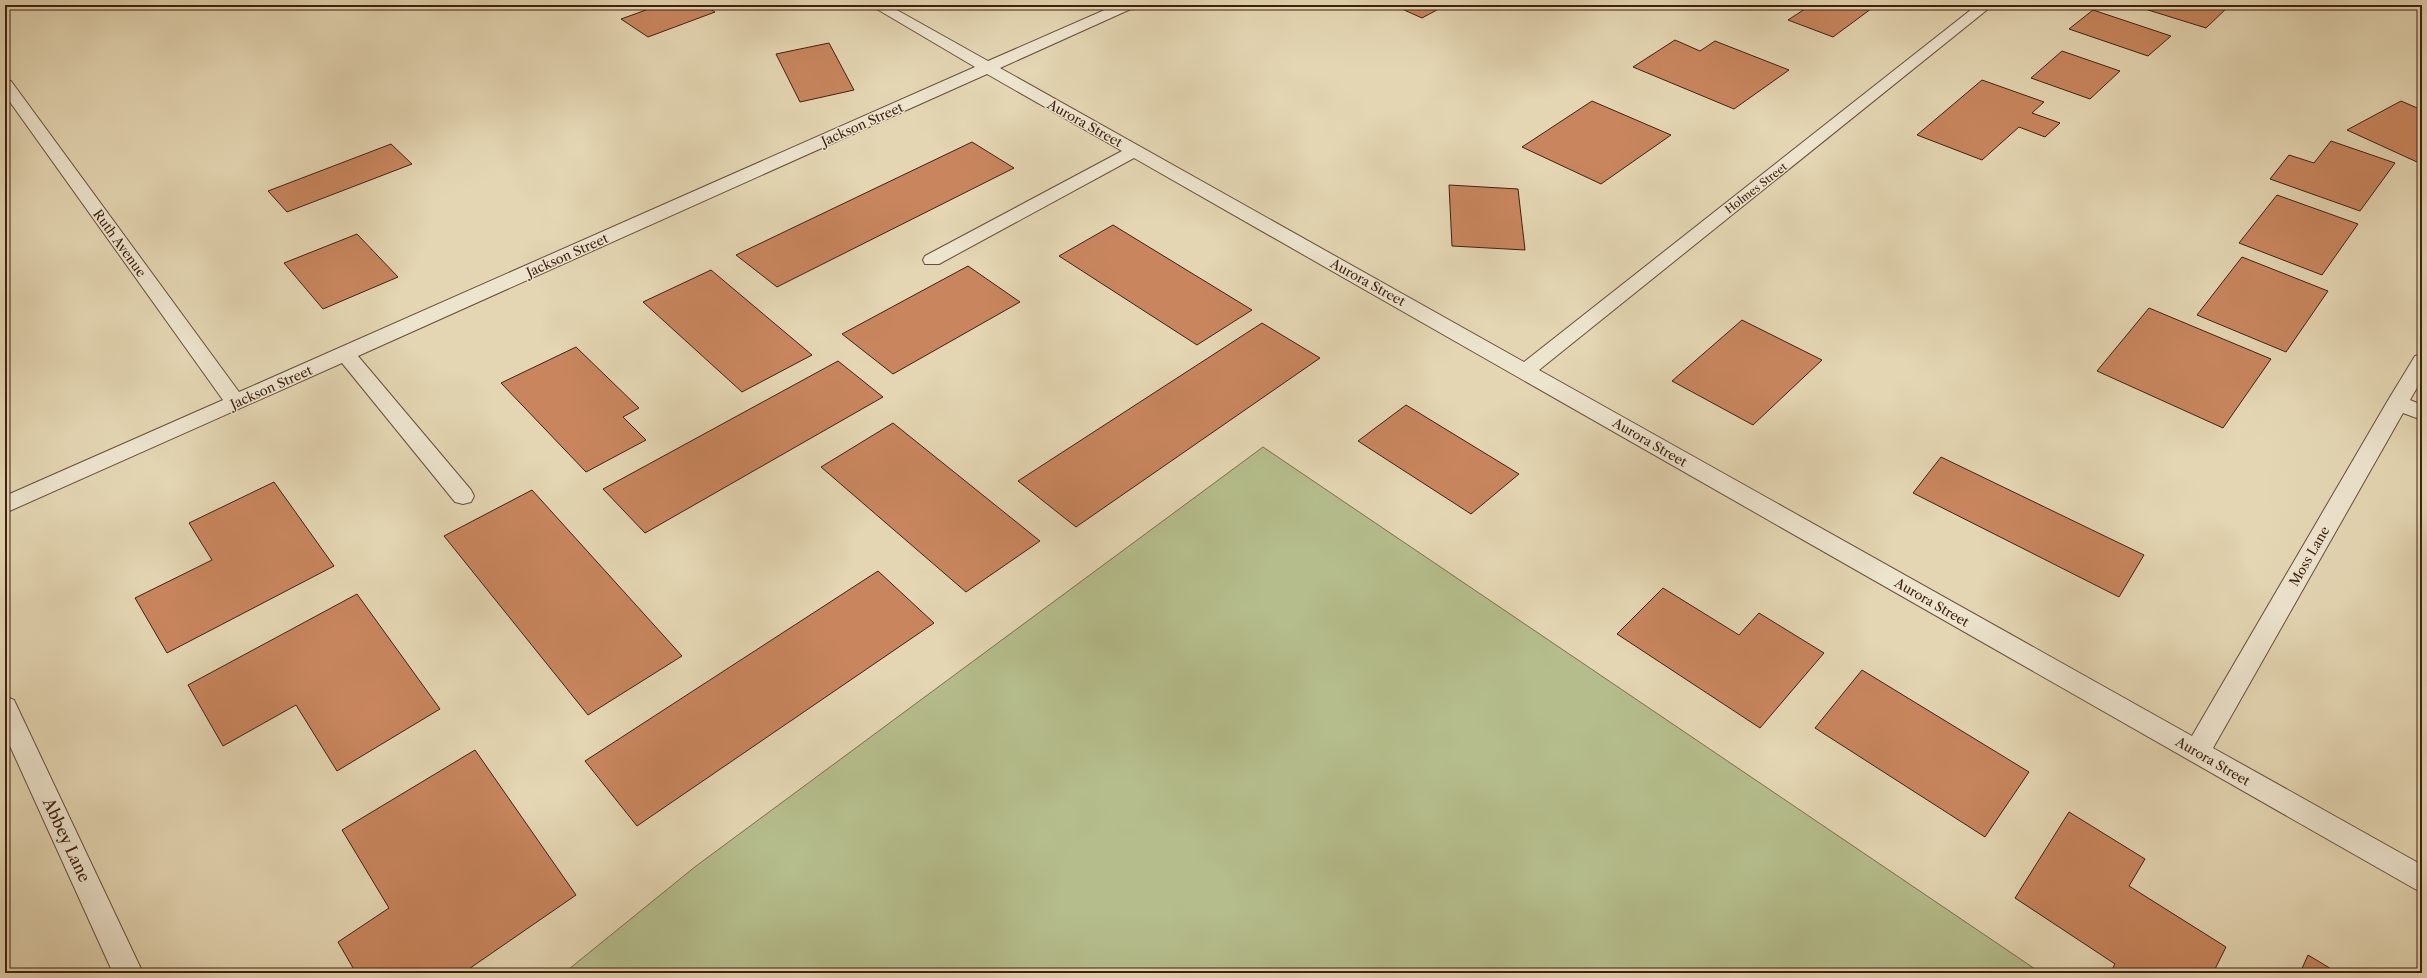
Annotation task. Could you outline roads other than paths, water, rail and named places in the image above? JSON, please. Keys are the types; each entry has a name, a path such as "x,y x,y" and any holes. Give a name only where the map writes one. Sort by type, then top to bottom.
{"street":[{"name":"Aurora Street","path":"876,5 2422,880"},
{"name":"Jackson Street","path":"5,505 1128,5"},
{"name":"Holmes Street","path":"1525,371 1986,5"},
{"name":"Ruth Avenue","path":"5,84 236,403"},
{"path":"932,260 1135,151"},
{"path":"346,354 463,496"},
{"name":"Moss Lane","path":"2197,752 2397,402 2422,361"},
{"path":"2397,402 2422,413"},
{"name":"Abbey Lane","path":"5,707 128,973"}]}
